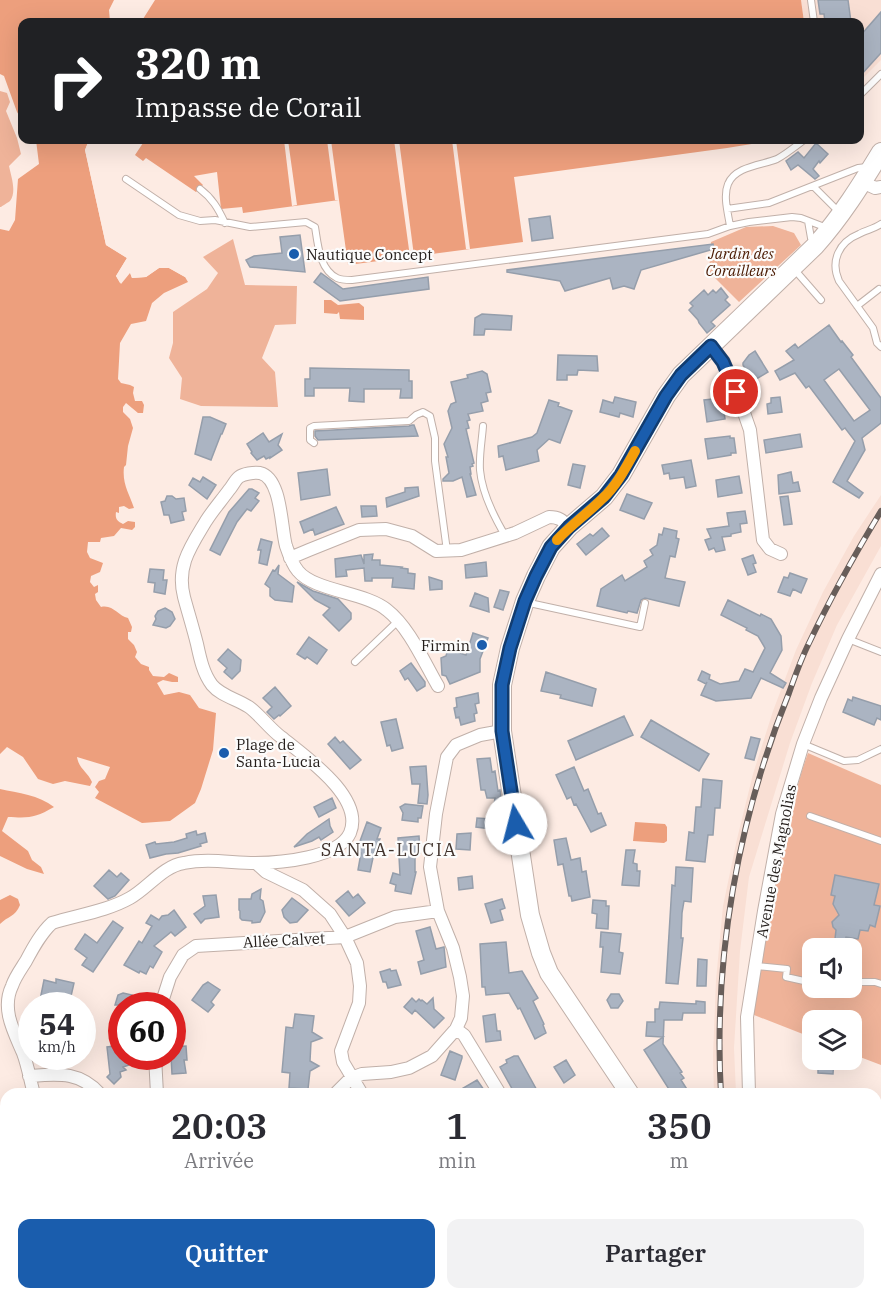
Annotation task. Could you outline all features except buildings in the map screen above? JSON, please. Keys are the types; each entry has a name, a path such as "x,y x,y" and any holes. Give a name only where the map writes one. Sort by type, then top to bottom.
{"main road":[{"path":"626,1088 549,973 530,915 502,731 502,685 510,648 525,601 551,547 569,527 604,497 621,475 666,396 681,375 816,246 836,222 877,159"}],"street":[{"path":"858,189 881,187"},
{"path":"711,346 723,362 750,429 763,540 770,549 781,554"},
{"path":"32,1088 23,1054 8,1017 8,999 11,986 52,923 121,903 133,897 171,867 183,863 212,861 256,863 309,857 343,843 350,832 353,820 352,809 325,774 278,735 248,706 213,686 204,671 182,590 181,574 188,550 212,512 240,476 260,473 270,478 275,488 290,558 297,571 307,580 370,601 386,609 398,621 415,646 438,686"},
{"path":"290,558 359,531 387,529 412,536 436,551 447,552 506,537 549,517 562,520 569,527"},
{"name":"Avenue des Magnolias","path":"749,1088 747,1017 783,814 803,744 821,698 881,574"},
{"path":"341,1088 351,1078 362,1074 409,1068 432,1056 456,1029 460,1018 462,986 453,948 438,911 430,867 436,814 447,757 456,745 480,735 502,731"},
{"path":"256,863 266,872 303,891 330,914 345,937 357,963 360,986 359,1003 341,1051 343,1062 358,1088"},
{"name":"Allée Calvet","path":"165,992 170,976 183,955 196,946 345,937 395,917 438,911"},
{"path":"456,1029 464,1035 496,1088"},
{"path":"156,1070 157,1088"},
{"path":"29,1076 72,1076 80,1078 95,1088"}],"lane":[{"path":"811,0 813,18"},
{"path":"864,91 881,74"},
{"path":"730,226 726,193 729,182 735,175 749,167 777,159 798,144"},
{"path":"727,208 769,203 877,159"},
{"path":"126,179 179,215 200,221 215,220 250,227 306,222 315,226 319,255 327,269 338,279 352,280 708,234 749,222 792,217 823,225 836,222 813,186"},
{"path":"200,189 217,206 225,223"},
{"path":"808,221 811,238 816,246"},
{"path":"881,224 847,241 840,248 835,265 839,281 873,328 881,347"},
{"path":"792,268 821,300"},
{"path":"857,306 879,289"},
{"path":"314,443 310,440 309,433 310,428 314,426 409,421 423,412 430,416 435,438 435,461 447,552"},
{"path":"483,426 480,469 485,492 506,537"},
{"path":"525,601 640,627 645,603"},
{"path":"355,662 398,621"},
{"path":"848,639 881,652"},
{"path":"803,744 844,761 858,760 881,749"},
{"path":"810,816 881,840"},
{"path":"756,966 788,969 786,977 802,981"},
{"path":"862,982 881,984"}],"shaded area":[{"path":"0,0 114,0 109,10 110,18 18,18 18,114 4,76 0,74"},
{"path":"155,0 801,0 803,18 144,18"},
{"path":"801,0 881,0 881,60 864,77 864,18 803,18"},
{"path":"36,144 87,144 85,150 106,245 127,258 116,276 120,283 130,272 132,278 146,277 159,268 169,268 185,277 188,282 164,293 152,303 146,321 131,324 120,343 118,379 121,383 134,387 135,401 142,401 144,405 143,413 138,413 126,403 123,407 123,412 130,419 133,428 124,467 124,478 134,508 119,507 119,513 116,512 116,516 123,524 128,521 135,522 135,527 132,530 121,528 114,536 101,538 100,542 88,542 87,552 90,558 103,563 100,572 91,576 90,582 94,587 98,585 96,600 101,607 109,607 128,618 132,627 131,632 128,632 128,639 137,652 135,657 141,664 149,667 153,676 164,677 169,673 178,677 178,682 163,680 157,683 164,695 179,692 190,695 199,708 216,713 213,750 201,789 195,803 170,821 142,823 95,798 99,792 95,787 99,781 105,779 110,767 77,757 79,764 92,782 90,786 65,781 53,784 38,779 23,757 7,747 0,754 0,229 9,231 15,220 18,179 39,164"},
{"path":"142,144 752,144 514,177 523,242 348,265 339,200 243,213 242,207 221,209 217,172 194,176 203,185 196,192 146,158 143,161 135,155"},
{"path":"324,300 331,300 338,305 359,303 364,307 364,320 340,319 339,312 337,314 324,313"},
{"path":"881,495 881,546 837,625 812,683 790,743 749,877 740,951 734,1048 736,1088 714,1088 716,980 723,906 753,774 796,650 823,592 854,536"},
{"path":"0,789 35,797 54,807 32,816 8,817 2,831 28,851 32,860 41,867 44,874 27,869 0,856"},
{"path":"635,822 665,824 667,841 664,843 633,841"},
{"path":"10,895 18,899 20,905 14,914 0,924 0,900"}],"green space":[{"path":"0,91 7,93 10,102 6,111 21,154 9,166 13,184 12,197 0,207"},
{"name":"Jardin des Corailleurs","path":"773,226 794,233 801,245 739,302 709,272 711,242 746,227"},
{"path":"233,239 245,285 297,286 296,324 275,325 262,358 275,372 278,407 201,406 180,399 182,378 169,358 173,343 173,312 207,289 218,273 203,257"},
{"path":"808,753 881,785 881,1065 862,1058 862,1010 802,1010 802,1034 754,1015 754,994 780,853 784,854 793,803"}],"pier":[{"path":"87,144 90,144 88,150 109,243 130,258 120,276 121,279 129,270 132,270 134,275 145,274 159,265 171,265 187,275 185,277 169,268 159,268 146,277 132,278 130,273 121,284 116,276 127,258 106,245 85,150"},
{"path":"284,144 289,144 297,205 292,206"},
{"path":"328,144 332,144 339,200 335,200"},
{"path":"395,144 400,144 414,256 410,257"},
{"path":"453,144 457,144 470,249 466,249"}],"railway":[{"path":"721,1088 721,992 726,941 743,839 756,790 771,741 806,649 881,511"}],"slow traffic":[{"path":"557,540 604,497 621,475 635,451"}],"place":[{"name":"Nautique Concept","path":"294,254"},
{"name":"Firmin","path":"482,645"},
{"name":"Plage de Santa-Lucia","path":"224,753"}],"district":[{"name":"SANTA-LUCIA","path":"389,849"}],"route":[{"path":"516,824 502,731 502,685 510,648 525,601 536,576 551,547 569,527 604,497 621,475 666,396 681,375 711,346 723,362 736,392"}]}
